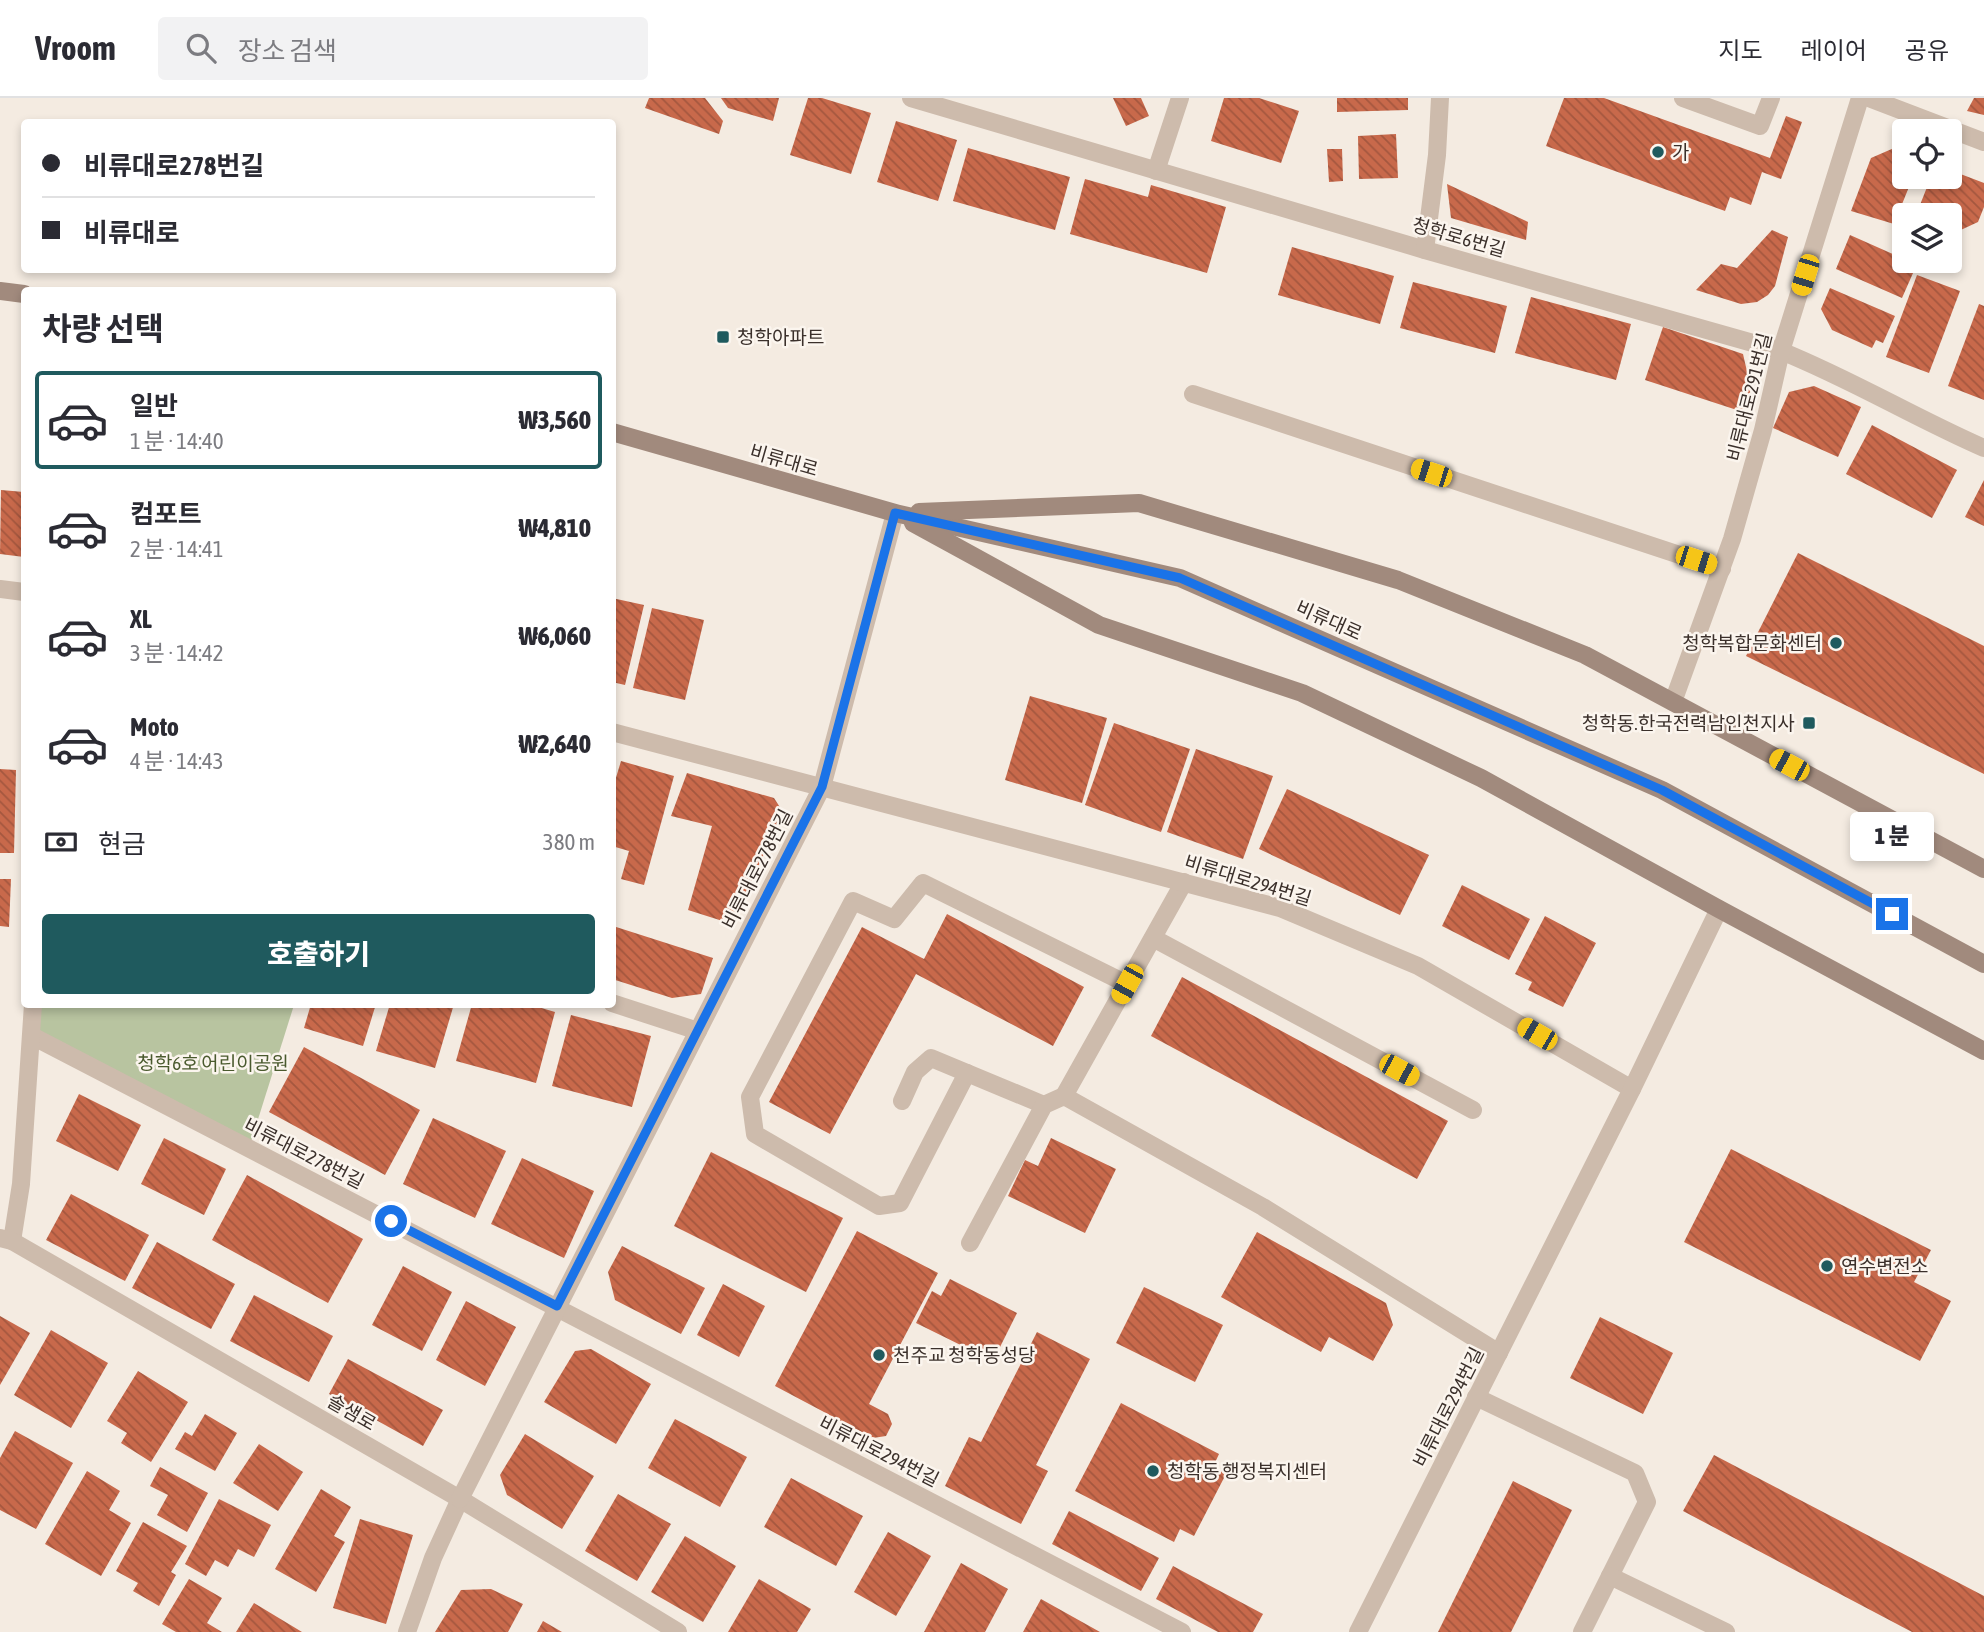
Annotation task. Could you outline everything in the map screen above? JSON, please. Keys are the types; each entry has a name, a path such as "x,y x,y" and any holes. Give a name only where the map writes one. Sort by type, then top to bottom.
{"main road":[{"path":"0,291 21,294"},
{"name":"비류대로","path":"616,433 895,513 1180,578 1662,790 1984,964"},
{"path":"895,513 1139,503 1398,580 1585,655 1984,869"},
{"path":"895,513 1099,625 1302,693 1481,778 1984,1051"}],"street":[{"name":"청학로6번길","path":"911,98 1425,250 1781,351 1829,370 1984,448"},
{"path":"1156,171 1180,98"},
{"path":"1425,250 1437,155 1440,98"},
{"path":"1683,98 1760,126 1771,98"},
{"name":"비류대로291번길","path":"1674,701 1722,569 1763,430 1781,351 1860,98"},
{"path":"1869,98 1984,142"},
{"path":"1193,394 1722,569"},
{"name":"비류대로278번길","path":"407,1632 433,1558 460,1499 822,787 895,513"},
{"path":"0,589 21,592"},
{"path":"616,733 822,787"},
{"name":"비류대로294번길","path":"822,787 1280,908 1418,966 1632,1089"},
{"path":"970,1243 1044,1105 1064,1096 1184,882"},
{"path":"967,1073 900,1203 879,1206 755,1134 750,1097 853,901 894,919 923,883 1127,984"},
{"name":"비류대로294번길","path":"1358,1632 1632,1089 1719,909"},
{"path":"1153,938 1472,1110"},
{"path":"616,1004 698,1031"},
{"path":"6,1239 21,1184 33,1008"},
{"name":"비류대로278번길","path":"32,1036 557,1306"},
{"path":"901,1101 915,1072 930,1058 1044,1105"},
{"path":"1064,1096 1263,1207 1499,1353"},
{"name":"솔샘로","path":"6,1239 460,1499 678,1632"},
{"name":"비류대로294번길","path":"557,1306 1182,1632"},
{"path":"1476,1397 1635,1473 1647,1502 1582,1632"},
{"path":"1610,1576 1726,1632"}],"green space":[{"name":"청학6호 어린이공원","path":"33,1008 293,1008 249,1148 32,1036"}],"building":[{"path":"649,98 705,98 723,121 719,134 645,108"},
{"path":"721,98 779,98 773,121 728,108"},
{"path":"808,98 822,98 871,113 851,174 790,155"},
{"path":"1113,98 1141,98 1149,116 1126,126"},
{"path":"1224,98 1259,98 1299,111 1281,163 1211,141"},
{"path":"1337,98 1408,98 1408,110 1337,112"},
{"name":"가","path":"1564,98 1604,98 1770,158 1786,116 1802,122 1781,179 1762,172 1751,205 1730,197 1725,211 1546,146"},
{"path":"1974,98 1984,98 1984,115 1967,111"},
{"path":"896,121 957,140 938,201 877,182"},
{"path":"1396,134 1398,178 1359,179 1358,136"},
{"path":"968,148 1070,177 1055,230 953,201"},
{"path":"1327,149 1342,149 1343,181 1329,182"},
{"path":"1892,149 1892,189 1908,189 1902,203 1892,203 1892,223 1851,211 1871,158"},
{"path":"1962,175 1984,183 1984,207 1978,222 1962,229 1962,203 1921,203 1926,189 1962,189"},
{"path":"1085,179 1148,197 1151,185 1226,207 1207,273 1070,234"},
{"path":"1447,184 1528,222 1526,240 1451,218"},
{"path":"1772,230 1788,237 1775,286 1768,295 1757,302 1741,304 1696,290 1721,264 1737,268"},
{"path":"1850,235 1892,254 1892,273 1913,273 1902,298 1836,269"},
{"path":"1292,247 1394,276 1380,324 1278,295"},
{"path":"1917,275 1960,291 1929,373 1886,357"},
{"path":"1413,282 1507,306 1495,353 1400,328"},
{"path":"1830,288 1895,316 1883,343 1876,340 1872,348 1832,330 1821,309"},
{"path":"1531,297 1631,324 1616,380 1515,353"},
{"path":"1979,304 1984,306 1984,400 1948,386"},
{"path":"1663,327 1743,354 1751,389 1743,412 1645,380"},
{"path":"1814,386 1861,407 1838,457 1773,428 1789,392"},
{"path":"1872,425 1957,470 1932,518 1846,474"},
{"path":"1984,480 1984,526 1965,517"},
{"path":"1,490 21,492 21,557 0,554"},
{"path":"1798,553 1984,646 1984,774 1746,656"},
{"path":"616,599 644,605 625,685 616,683"},
{"path":"652,608 704,620 685,700 633,688"},
{"path":"1030,696 1107,718 1082,803 1005,780"},
{"path":"1114,723 1190,749 1161,832 1085,805"},
{"path":"1196,749 1273,776 1243,859 1167,832"},
{"path":"621,761 674,776 644,885 621,879 629,851 616,847 616,778"},
{"path":"0,769 16,770 14,853 0,853"},
{"path":"687,773 774,798 783,812 732,924 688,910 712,826 671,816"},
{"path":"1287,789 1429,855 1400,915 1259,849"},
{"path":"0,879 11,879 9,927 0,926"},
{"path":"1462,885 1530,919 1509,960 1442,926"},
{"path":"947,914 1084,987 1053,1046 916,974 830,1134 769,1102 862,927 924,959"},
{"path":"1545,916 1596,943 1563,1007 1528,990 1532,982 1515,974"},
{"path":"616,927 713,958 701,994 672,998 616,980"},
{"path":"1182,977 1448,1121 1417,1179 1151,1036"},
{"path":"310,1008 375,1008 363,1046 304,1028"},
{"path":"389,1008 453,1008 435,1068 376,1051"},
{"path":"471,1008 542,1008 555,1012 536,1083 456,1061"},
{"path":"571,1015 651,1036 632,1107 552,1086"},
{"path":"304,1047 420,1110 385,1175 269,1112"},
{"path":"79,1094 141,1125 118,1171 56,1141"},
{"path":"433,1118 506,1151 475,1218 403,1184"},
{"path":"164,1138 226,1169 204,1215 141,1184"},
{"path":"1051,1138 1116,1169 1085,1233 1008,1196 1025,1160 1038,1166"},
{"name":"연수변전소","path":"1731,1149 1931,1250 1914,1282 1951,1301 1920,1361 1684,1242"},
{"path":"711,1152 843,1218 806,1292 674,1226"},
{"path":"522,1158 594,1191 564,1258 491,1224"},
{"path":"247,1175 363,1239 328,1303 212,1240"},
{"path":"71,1194 149,1235 125,1281 46,1240"},
{"path":"857,1231 938,1273 869,1404 888,1414 892,1424 886,1436 873,1438 775,1386"},
{"path":"1257,1232 1386,1303 1393,1325 1373,1361 1329,1337 1321,1352 1221,1297"},
{"path":"157,1242 235,1284 211,1329 132,1288"},
{"path":"622,1246 705,1288 681,1334 615,1300 608,1272"},
{"path":"403,1266 452,1292 422,1351 372,1325"},
{"path":"950,1279 1017,1313 993,1361 916,1323 932,1291 941,1296"},
{"path":"723,1284 765,1306 739,1357 697,1335"},
{"path":"1144,1287 1223,1325 1195,1382 1116,1343"},
{"path":"254,1295 333,1336 309,1382 230,1341"},
{"path":"466,1301 516,1327 485,1386 436,1360"},
{"path":"0,1316 30,1333 0,1385"},
{"path":"1600,1317 1673,1353 1643,1414 1570,1378"},
{"path":"51,1330 108,1363 71,1428 14,1395"},
{"path":"1037,1332 1090,1359 1036,1465 1048,1471 1021,1524 945,1486 969,1437 981,1442"},
{"path":"591,1349 651,1384 616,1444 544,1402 575,1351"},
{"path":"348,1359 443,1410 423,1446 329,1394"},
{"path":"138,1371 188,1402 151,1462 121,1443 127,1433 107,1421"},
{"name":"청학동 행정복지센터","path":"1121,1403 1219,1454 1213,1467 1226,1474 1194,1536 1180,1529 1174,1542 1075,1491"},
{"path":"205,1414 237,1433 215,1471 175,1449 185,1432 192,1436"},
{"path":"675,1419 747,1457 720,1507 648,1468"},
{"path":"15,1431 73,1463 36,1529 0,1510 0,1458"},
{"path":"525,1434 594,1476 562,1529 507,1495 500,1475"},
{"path":"259,1444 303,1472 278,1511 233,1483"},
{"path":"1714,1455 1984,1596 1984,1632 1912,1632 1683,1511"},
{"path":"160,1467 208,1493 187,1532 157,1515 168,1495 150,1486"},
{"path":"87,1471 120,1491 109,1510 131,1523 101,1576 45,1544"},
{"path":"791,1478 863,1516 836,1566 764,1527"},
{"path":"1513,1481 1572,1510 1511,1632 1438,1632"},
{"path":"321,1489 351,1507 334,1536 345,1542 316,1592 275,1569"},
{"path":"618,1494 671,1524 637,1581 585,1551"},
{"path":"219,1499 271,1525 254,1557 238,1549 228,1567 215,1560 206,1576 185,1564"},
{"path":"1069,1511 1159,1558 1141,1591 1052,1544"},
{"path":"360,1519 413,1535 386,1624 333,1608"},
{"path":"143,1522 187,1546 171,1572 176,1575 159,1606 133,1591 138,1583 116,1571"},
{"path":"888,1532 931,1556 896,1616 854,1592"},
{"path":"685,1536 736,1566 703,1622 651,1592"},
{"path":"961,1563 1008,1589 985,1632 924,1632"},
{"path":"1173,1566 1263,1614 1253,1632 1218,1632 1156,1599"},
{"path":"189,1579 222,1598 207,1623 222,1632 176,1632 162,1624"},
{"path":"759,1579 811,1609 797,1632 728,1632"},
{"path":"491,1589 523,1604 508,1632 435,1632 461,1590"},
{"path":"1041,1599 1100,1632 1023,1632"},
{"path":"254,1603 302,1632 236,1632"},
{"path":"543,1621 562,1632 537,1632"}],"place":[{"name":"가","path":"1658,152"},
{"name":"청학아파트","path":"723,337"},
{"name":"청학복합문화센터","path":"1836,643"},
{"name":"청학동.한국전력남인천지사","path":"1809,723"},
{"name":"연수변전소","path":"1827,1266"},
{"name":"천주교 청학동성당","path":"879,1355"},
{"name":"청학동 행정복지센터","path":"1153,1471"}],"route":[{"path":"391,1221 557,1306 822,787 895,513 1180,578 1662,790 1892,914"}]}
